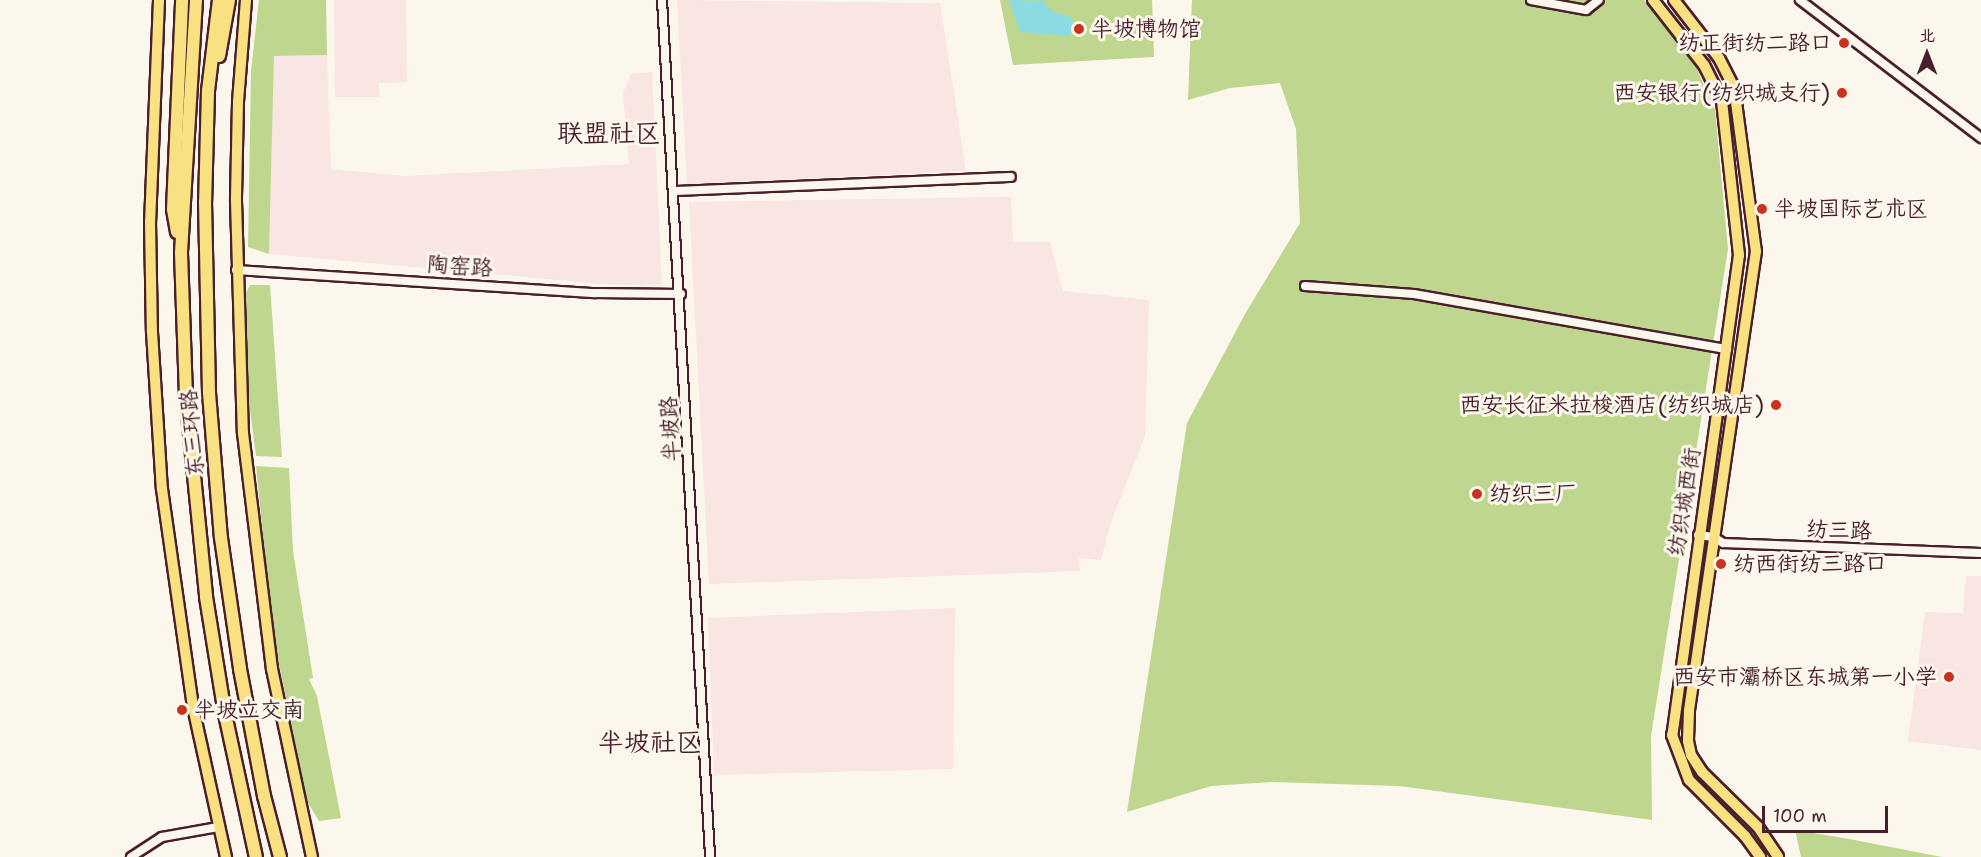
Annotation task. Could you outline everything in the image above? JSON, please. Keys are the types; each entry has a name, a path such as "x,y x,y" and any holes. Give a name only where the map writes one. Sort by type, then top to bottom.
{"highway":[{"path":"181,253 173,209 182,0"},
{"name":"东三环路","path":"196,0 181,253 188,418 206,597 225,714 256,857"},
{"name":"东三环路","path":"219,0 208,91 205,315 220,527 252,737 280,857"},
{"path":"208,91 229,0"}],"main road":[{"path":"159,0 150,233 152,332 162,489 193,708 226,857"},
{"path":"246,0 238,102 237,270 241,410 259,584 278,699 312,857"},
{"name":"纺织城西街","path":"1653,0 1707,70 1722,101 1739,255 1673,715 1674,748 1689,780 1745,836 1760,857"},
{"name":"纺织城西街","path":"1674,0 1719,58 1734,87 1755,238 1754,286 1714,537 1687,730 1691,754 1702,772 1765,835 1778,857"}],"street":[{"name":"半坡路","path":"662,0 681,294 710,857"},
{"path":"1532,0 1586,10 1599,0"},
{"path":"1800,0 1981,138"},
{"path":"674,191 1011,177"},
{"name":"陶窑路","path":"237,270 595,293 681,294"},
{"path":"1305,286 1401,292 1727,349"},
{"name":"纺三路","path":"1698,534 1714,537 1723,543 1981,553"},
{"path":"131,857 162,837 218,827"}],"shaded area":[{"path":"334,0 406,0 407,82 379,83 379,97 335,97"},
{"path":"677,0 940,3 966,171 687,184"},
{"path":"327,55 331,169 405,176 629,164 623,93 631,74 652,72 662,285 614,285 269,254 274,56"},
{"path":"1011,197 1013,242 1050,242 1063,291 1149,300 1145,436 1110,525 1101,560 1079,558 1080,571 709,584 689,202"},
{"name":"西安市灞桥区东城第一小学","path":"1966,576 1981,576 1981,750 1908,741 1925,612 1963,613"},
{"path":"955,608 953,769 714,775 708,618"}],"green space":[{"path":"259,0 326,0 327,55 274,56 269,254 248,247 251,71"},
{"name":"半坡博物馆","path":"1000,0 1152,0 1154,57 1013,65"},
{"path":"1192,0 1644,0 1696,67 1715,110 1728,249 1651,736 1652,820 1399,786 1273,782 1211,786 1127,812 1187,423 1245,314 1300,223 1296,129 1280,83 1230,88 1188,100"},
{"path":"250,285 270,285 282,457 256,456 249,402 244,297"},
{"path":"256,466 289,468 293,551 313,678 309,679 317,696 341,818 319,821 307,801 273,634"},
{"path":"1795,830 1849,839 1942,857 1801,857"}],"water":[{"path":"1009,0 1043,1 1052,11 1072,18 1074,29 1068,36 1020,32"}],"place":[{"name":"半坡博物馆","path":"1079,29"},
{"name":"纺正街纺二路口","path":"1844,43"},
{"name":"西安银行(纺织城支行)","path":"1842,93"},
{"name":"半坡国际艺术区","path":"1762,209"},
{"name":"西安长征米拉梭酒店(纺织城店)","path":"1776,405"},
{"name":"纺织三厂","path":"1477,494"},
{"name":"纺西街纺三路口","path":"1721,564"},
{"name":"西安市灞桥区东城第一小学","path":"1949,677"},
{"name":"半坡立交南","path":"182,710"}],"district":[{"name":"联盟社区","path":"609,133"},
{"name":"半坡社区","path":"650,742"}]}
